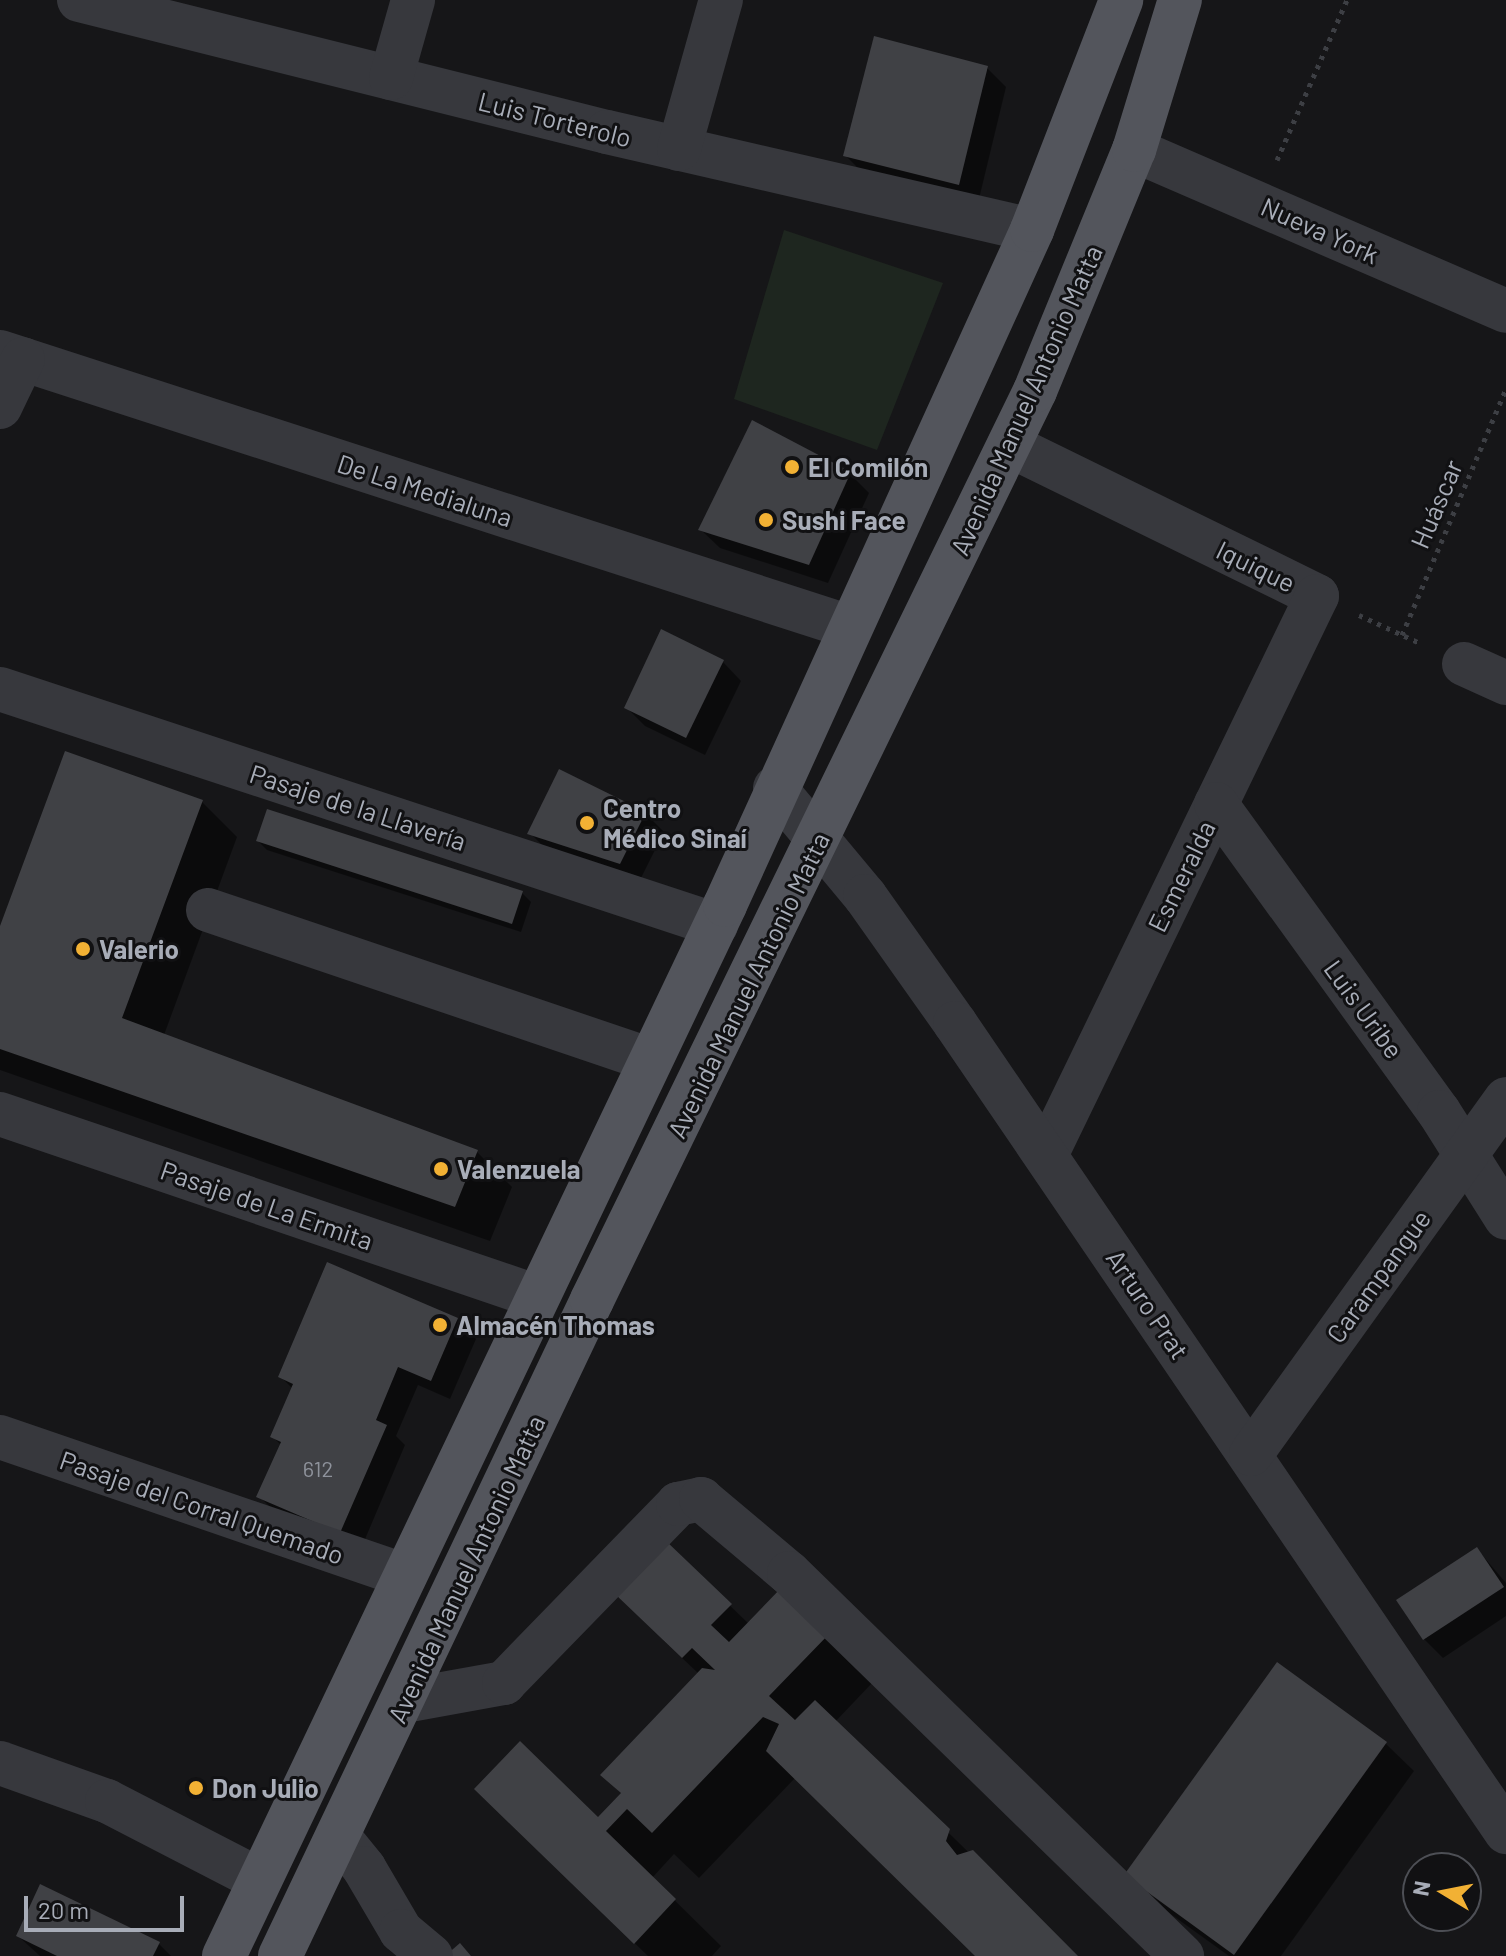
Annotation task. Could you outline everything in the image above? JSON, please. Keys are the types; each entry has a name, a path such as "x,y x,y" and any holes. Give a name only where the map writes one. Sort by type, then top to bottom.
{"main road":[{"name":"Avenida Manuel Antonio Matta","path":"224,1956 535,1296 716,925 775,788 1032,230 1121,0"},
{"name":"Avenida Manuel Antonio Matta","path":"280,1956 404,1701 592,1300 1009,445 1134,150 1180,0"}],"street":[{"name":"Luis Torterolo","path":"80,0 679,149 1032,230"},
{"path":"391,78 413,0"},
{"path":"679,149 721,0"},
{"name":"Nueva York","path":"1134,150 1506,311"},
{"path":"0,407 11,355"},
{"name":"De La Medialuna","path":"11,355 850,627"},
{"name":"Iquique","path":"1009,445 1317,596"},
{"name":"Esmeralda","path":"1046,1155 1317,596"},
{"path":"1464,664 1506,683"},
{"name":"Pasaje de la Llavería","path":"0,689 716,925"},
{"name":"Arturo Prat","path":"775,788 819,839 1046,1155 1506,1832"},
{"name":"Luis Uribe","path":"1216,804 1466,1155 1506,1218"},
{"path":"208,910 649,1059"},
{"name":"Carampangue","path":"1251,1454 1506,1099"},
{"name":"Pasaje de La Ermita","path":"0,1114 535,1296"},
{"name":"Pasaje del Corral Quemado","path":"0,1437 405,1576"},
{"path":"404,1701 504,1683 678,1504 701,1499 789,1573 1182,1956"},
{"path":"0,1763 107,1801 260,1880"},
{"path":"339,1837 411,1948"}],"path":[{"path":"1258,203 1347,0"},
{"name":"Huáscar","path":"1402,635 1506,389"},
{"name":"Iquique","path":"1317,596 1464,664"}],"shaded area":[{"path":"784,230 943,283 877,450 734,399"}],"building":[{"path":"874,36 988,66 959,185 843,156"},
{"name":"Sushi Face","path":"752,420 851,472 809,565 698,530"},
{"path":"661,629 724,660 686,738 624,708"},
{"path":"65,751 203,800 122,1018 478,1150 455,1207 0,1049 0,926"},
{"name":"Centro Médico Sinaí","path":"559,769 646,812 620,864 527,834"},
{"path":"267,809 523,891 512,924 256,841"},
{"path":"327,1262 458,1318 431,1381 398,1367 376,1420 387,1425 340,1533 256,1497 281,1442 270,1437 293,1384 278,1377"},
{"path":"665,1540 732,1604 711,1625 729,1642 782,1587 830,1633 769,1696 795,1720 815,1700 950,1829 946,1841 957,1855 973,1850 1078,1956 975,1956 766,1751 779,1724 763,1717 652,1833 627,1809 606,1831 676,1899 634,1944 474,1789 520,1741 598,1817 621,1793 600,1775 702,1668 715,1670 692,1648 682,1658 615,1594"},
{"path":"1477,1547 1504,1587 1423,1640 1396,1600"},
{"path":"1277,1662 1387,1742 1234,1955 1124,1875"},
{"path":"40,1884 160,1942 153,1956 57,1956 16,1936"},
{"path":"460,1943 471,1956 445,1956"}],"place":[{"name":"El Comilón","path":"792,467"},
{"name":"Sushi Face","path":"766,520"},
{"name":"Centro Médico Sinaí","path":"587,823"},
{"name":"Valerio","path":"83,949"},
{"name":"Valenzuela","path":"441,1169"},
{"name":"Almacén Thomas","path":"440,1325"},
{"name":"Don Julio","path":"196,1788"}]}
